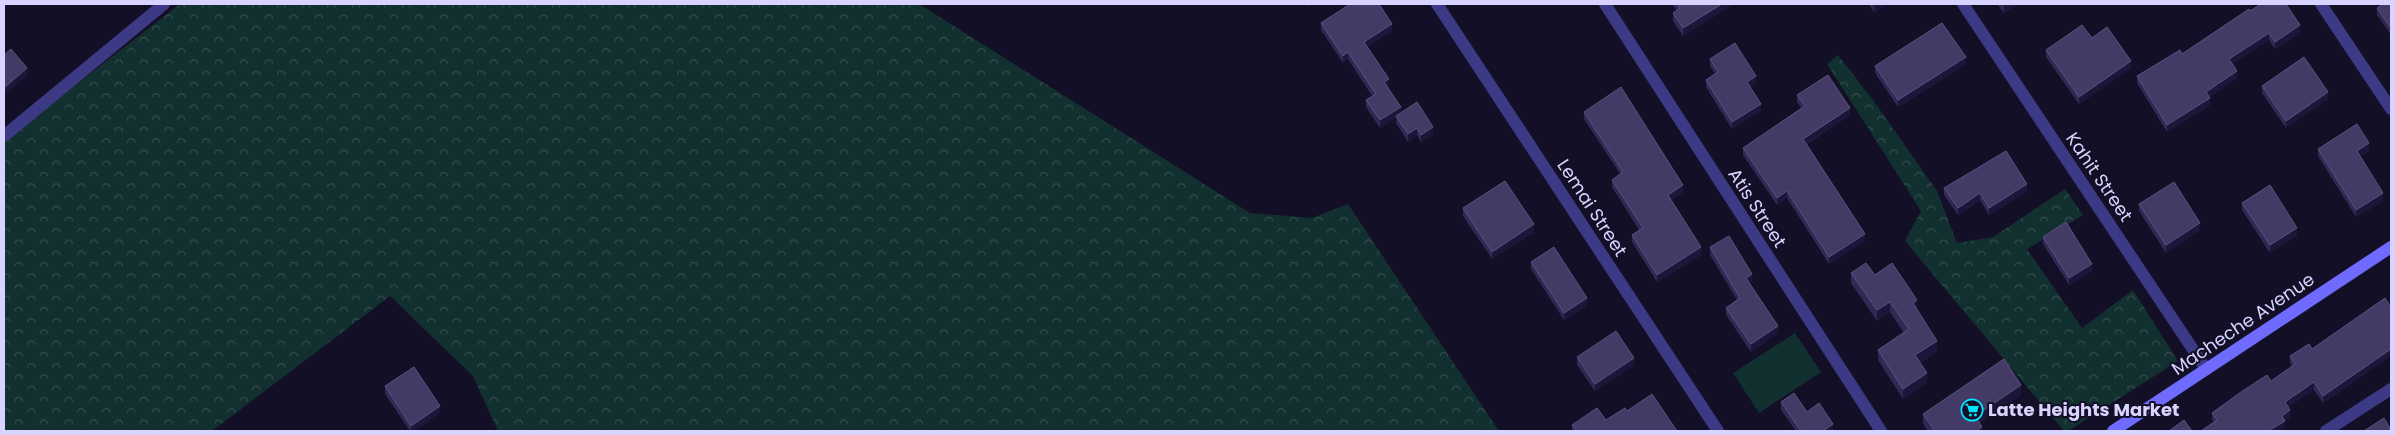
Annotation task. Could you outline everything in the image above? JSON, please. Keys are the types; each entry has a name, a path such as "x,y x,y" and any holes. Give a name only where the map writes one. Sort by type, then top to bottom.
{"main road":[{"name":"Macheche Avenue","path":"2114,431 2391,247"}],"street":[{"path":"4,136 155,8 164,4"},
{"name":"Lemai Street","path":"1437,4 1718,431"},
{"name":"Atis Street","path":"1605,4 1881,431"},
{"name":"Kahit Street","path":"1963,4 2206,369"},
{"path":"2321,4 2391,109"},
{"path":"2326,431 2391,389"}],"green space":[{"path":"180,4 919,4 1250,213 1312,218 1348,204 1499,431 498,431 473,376 390,296 212,431 4,431 4,140"},
{"path":"1838,55 1873,100 1937,191 1957,243 1993,237 2065,189 2083,215 2027,249 2082,328 2133,290 2178,361 2068,431 2064,431 1905,241 1921,211 1827,64"},
{"path":"1795,333 1821,372 1759,413 1733,373"}],"building":[{"path":"1350,4 1379,4 1392,24 1364,42 1389,79 1384,82 1401,107 1380,120 1366,100 1376,94 1348,52 1343,56 1321,23"},
{"path":"1677,4 1722,4 1683,28 1673,13 1680,8"},
{"path":"2261,4 2286,4 2300,25 2275,42 2269,33 2229,59 2237,71 2206,92 2210,98 2167,125 2137,76 2180,50 2182,54 2249,9 2250,11"},
{"path":"2383,4 2391,4 2391,28 2377,8"},
{"path":"1942,23 1966,57 1898,100 1875,66"},
{"path":"2082,25 2092,38 2107,27 2131,61 2079,97 2046,50"},
{"path":"1735,43 1756,76 1747,82 1761,104 1732,122 1706,80 1718,72 1710,59"},
{"path":"11,49 27,68 4,88 4,55"},
{"path":"2304,57 2328,92 2286,121 2262,86"},
{"path":"1828,75 1850,108 1803,139 1865,234 1829,257 1787,191 1777,198 1743,148 1805,106 1797,95"},
{"path":"1621,87 1683,185 1668,195 1701,247 1657,275 1632,235 1643,228 1612,180 1623,172 1584,112"},
{"path":"1417,102 1433,127 1421,135 1417,128 1408,134 1396,116"},
{"path":"2357,124 2369,143 2357,151 2383,193 2356,210 2318,149"},
{"path":"2006,151 2027,184 1989,208 1980,193 1958,208 1944,188"},
{"path":"1505,181 1534,224 1492,252 1463,208"},
{"path":"2174,182 2200,223 2166,245 2139,204"},
{"path":"2270,185 2297,228 2270,245 2242,203"},
{"path":"2066,222 2092,264 2069,278 2043,237"},
{"path":"1729,236 1752,274 1746,278 1778,326 1751,344 1726,308 1740,298 1710,247"},
{"path":"1554,247 1587,298 1564,313 1531,262"},
{"path":"1866,263 1875,275 1892,263 1917,300 1913,303 1937,341 1915,355 1927,373 1903,389 1878,350 1909,329 1890,302 1877,310 1851,273"},
{"path":"2385,298 2391,306 2391,349 2323,396 2314,382 2285,402 2290,410 2282,416 2285,421 2268,431 2201,431 2217,420 2212,413 2241,392 2267,375 2271,381 2295,364 2290,356 2309,344 2312,349"},
{"path":"1616,331 1634,358 1595,384 1577,357"},
{"name":"Latte Heights Market","path":"2004,359 2021,385 1975,416 1982,427 1976,431 1935,431 1923,414"},
{"path":"414,367 440,406 411,426 385,386"},
{"path":"1794,393 1807,412 1819,403 1833,424 1823,431 1801,431 1781,402"},
{"path":"1652,394 1677,431 1577,431 1572,425 1597,408 1606,420 1625,408 1627,411"},
{"path":"2384,418 2391,431 2364,431"},
{"path":"2184,420 2192,431 2169,431"}],"place":[{"name":"Latte Heights Market","path":"1972,410"}]}
